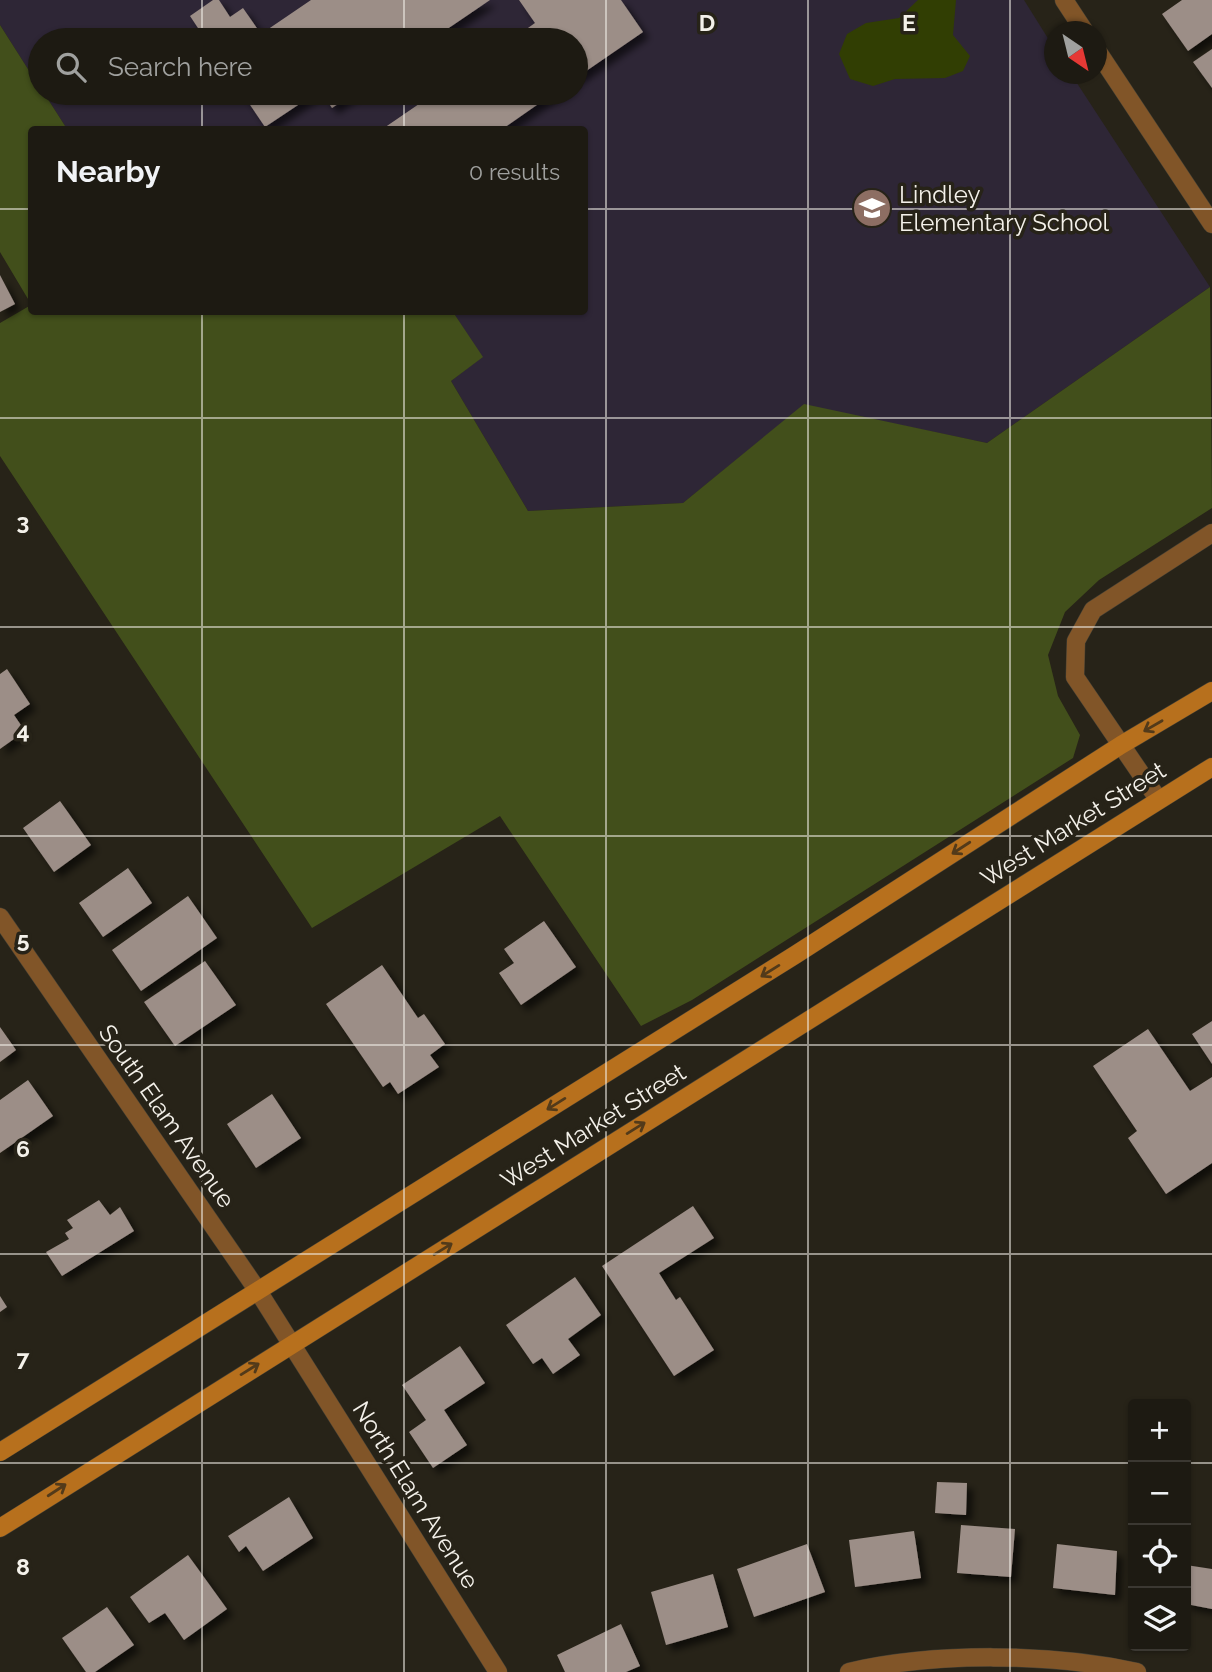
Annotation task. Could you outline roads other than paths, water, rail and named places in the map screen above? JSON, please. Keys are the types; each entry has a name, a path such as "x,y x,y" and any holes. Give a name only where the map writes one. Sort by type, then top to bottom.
{"main road":[{"name":"West Market Street","path":"0,1452 795,955 1121,745 1212,691"},
{"name":"West Market Street","path":"0,1528 1212,766"}],"street":[{"path":"1064,0 1078,21"},
{"path":"1107,64 1212,224"},
{"path":"1158,799 1075,677 1076,641 1093,610 1212,533"},
{"name":"South Elam Avenue","path":"0,917 292,1344"},
{"name":"North Elam Avenue","path":"292,1344 498,1672"},
{"path":"849,1672 952,1658 1000,1658 1137,1672"}],"place":[{"name":"Lindley Elementary School","path":"872,208"}]}
